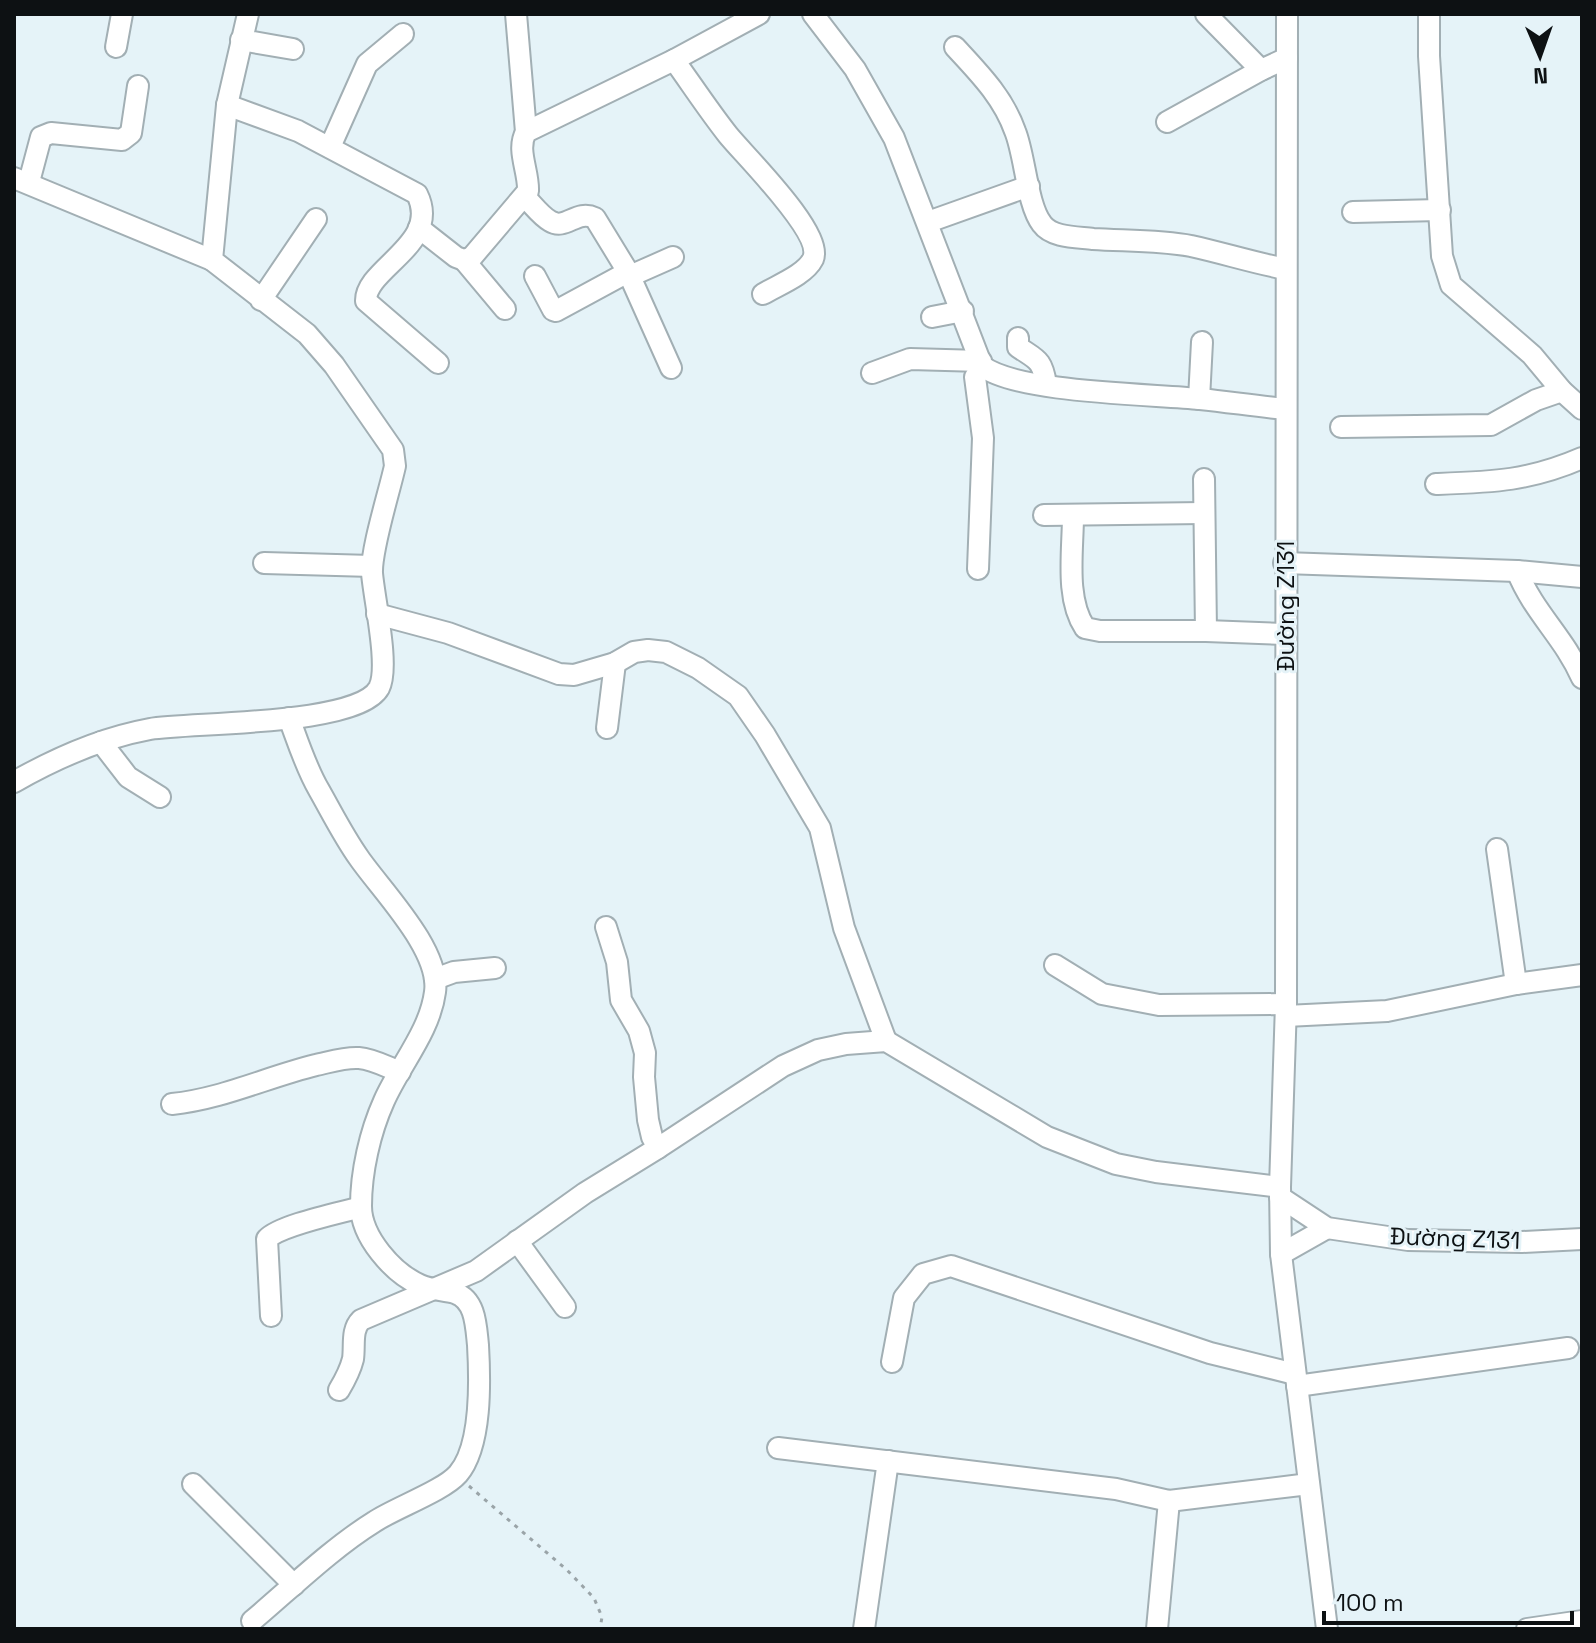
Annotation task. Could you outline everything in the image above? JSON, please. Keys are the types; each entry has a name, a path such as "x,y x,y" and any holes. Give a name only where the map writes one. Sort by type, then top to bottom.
{"street":[{"path":"116,47 122,14"},
{"path":"212,260 227,105 248,16 225,14"},
{"path":"516,14 526,132"},
{"path":"464,260 480,250 525,197 529,181 521,140 526,132 674,60 759,14"},
{"path":"1206,14 1261,70"},
{"name":"Đường Z131","path":"1287,14 1284,563 1286,1010 1281,1254 1327,1629"},
{"path":"1429,14 1442,256 1451,285 1532,355 1562,391 1582,409"},
{"path":"815,15 855,69 894,138 982,364 975,377 983,447 978,569"},
{"path":"330,147 367,64 403,34"},
{"path":"241,40 293,49"},
{"path":"955,47 992,88 1008,113 1043,227 1073,237 1189,246 1233,259 1286,269"},
{"path":"1167,122 1287,58"},
{"path":"674,60 726,133 789,205 814,246 813,258 805,268 763,294"},
{"path":"14,782 53,760 101,742 151,729 243,724 360,704 373,696 380,686 382,674 372,566 395,466 393,450 334,365 307,334 212,260 21,180 41,137 51,133 122,140 127,137 131,133 138,86"},
{"path":"227,105 298,131 417,194 422,209 419,228 367,291 366,301 438,363"},
{"path":"928,222 1029,186"},
{"path":"525,197 556,224 581,215 595,218 629,274 671,368"},
{"path":"1353,212 1440,210"},
{"path":"261,300 316,219"},
{"path":"419,228 464,260 505,309"},
{"path":"535,276 556,311 629,274 673,257"},
{"path":"932,317 963,311"},
{"path":"1018,338 1018,347 1037,358 1044,367 1046,384"},
{"path":"1199,399 1202,342"},
{"path":"872,373 910,359 982,364 996,373 1088,391 1285,409"},
{"path":"1341,427 1491,425 1536,400 1562,391"},
{"path":"1436,484 1529,477 1582,458"},
{"path":"1204,479 1206,631"},
{"path":"1044,515 1204,513"},
{"path":"1073,515 1074,598 1076,615 1085,628 1100,631 1284,634"},
{"path":"264,563 372,566"},
{"path":"1284,563 1517,571 1582,577"},
{"path":"1517,571 1534,606 1561,638 1582,678"},
{"path":"377,614 448,633 559,674 574,675 615,663 634,652 666,652 698,668 738,696 820,828 844,928 886,1041"},
{"path":"607,728 615,663"},
{"path":"252,1621 372,1522 457,1475 475,1431 480,1393 474,1313 465,1298 434,1290 407,1278 370,1238 361,1207 363,1177 373,1132 384,1099 427,1020 435,992 435,979 430,962 403,914 358,857 316,786 289,718"},
{"path":"101,742 128,777 160,797"},
{"path":"1497,849 1516,984"},
{"path":"606,927 617,962 621,1000 639,1031 645,1053 648,1120 658,1148"},
{"path":"1055,965 1102,994 1159,1005 1286,1010 1387,1011 1516,984 1582,975"},
{"path":"435,979 454,972 495,968"},
{"path":"339,1390 353,1358 357,1323 394,1304 476,1271 585,1193 783,1066 818,1050 846,1044 886,1041 1047,1137 1116,1164 1280,1192 1327,1228 1281,1254"},
{"path":"172,1104 195,1102 291,1071 342,1059 372,1061 400,1072"},
{"path":"271,1316 267,1239 272,1234 361,1207"},
{"name":"Đường Z131","path":"1327,1228 1408,1240 1522,1242 1582,1239"},
{"path":"517,1241 565,1307"},
{"path":"892,1362 904,1298 923,1274 951,1266 1296,1380 1568,1348"},
{"path":"778,1448 1116,1489 1169,1501 1309,1484"},
{"path":"864,1629 888,1461"},
{"path":"193,1484 294,1585"},
{"path":"1157,1629 1169,1501"},
{"path":"1527,1629 1582,1621"}],"path":[{"path":"457,1475 567,1570 594,1598 602,1617 600,1629"}]}
